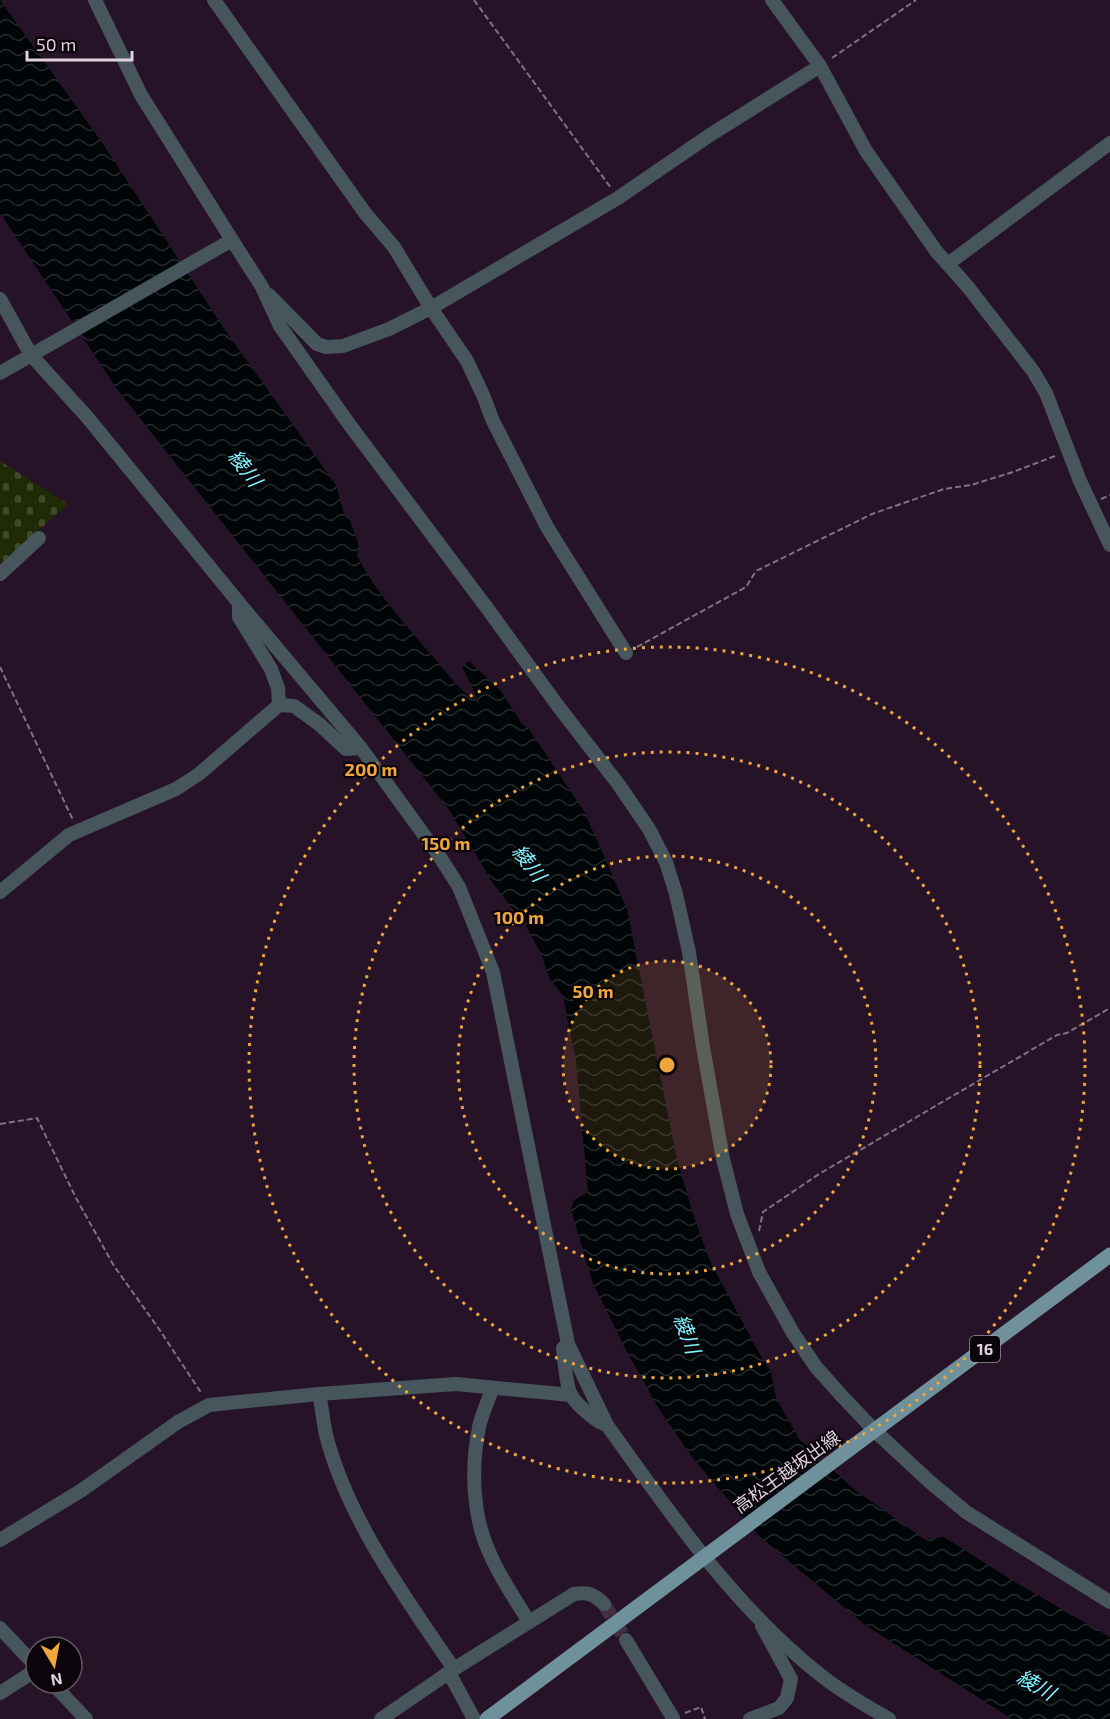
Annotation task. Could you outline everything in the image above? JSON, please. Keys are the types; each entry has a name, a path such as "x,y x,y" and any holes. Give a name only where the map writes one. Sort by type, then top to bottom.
{"main road":[{"name":"高松王越坂出線","path":"487,1719 1110,1255"}],"street":[{"path":"95,0 141,95 228,242 262,287 318,344 326,347 343,346 389,329 431,308 618,198 710,135 820,66"},
{"path":"214,0 365,213 394,247 467,361 493,421 548,527 626,653"},
{"path":"772,0 820,66 866,151 936,251 1033,371 1046,393 1080,481 1110,545"},
{"path":"948,264 1110,143"},
{"path":"0,373 228,242"},
{"path":"262,287 280,326 349,424 558,706 619,784 649,829 666,862 689,952 723,1159 737,1214 759,1272 793,1332 816,1366 875,1431 966,1512 1110,1602"},
{"path":"0,299 36,352 88,418 360,748 440,857 459,887 493,972 568,1344 607,1425 710,1553 755,1615 791,1678 787,1698 779,1708 750,1719"},
{"path":"0,574 39,538"},
{"path":"239,603 239,617 271,669 278,688 279,705"},
{"path":"0,892 69,835 176,789 199,774 279,705 294,706 319,724 346,749 360,748"},
{"path":"568,1344 564,1348 564,1358 571,1395 599,1423 607,1425"},
{"path":"0,1540 82,1490 178,1422 209,1405 456,1384 571,1395"},
{"path":"493,1388 479,1426 475,1474 476,1505 482,1535 490,1556 529,1623"},
{"path":"319,1394 326,1435 343,1483 363,1526 380,1559 450,1671 474,1719"},
{"path":"381,1719 450,1671 574,1594 587,1592 604,1604"},
{"path":"755,1615 824,1678 889,1719"},
{"path":"0,1628 24,1655"},
{"path":"626,1640 673,1718"},
{"path":"0,1693 24,1676"},
{"path":"63,1695 86,1719"}],"path":[{"path":"474,0 618,198"},
{"path":"820,66 916,0"},
{"path":"626,653 746,588 756,571 872,513 944,489 972,485 1069,451"},
{"path":"0,667 78,831"},
{"path":"760,1236 759,1227 763,1212 819,1174 1047,1040 1067,1033 1110,1008"},
{"path":"0,1124 37,1118 76,1198 114,1266 209,1405"},
{"path":"701,1707 705,1719"}],"green space":[{"path":"0,461 68,504 1,564 0,559"}],"water":[{"name":"綾川","path":"0,0 101,141 225,330 336,485 344,514 349,518 359,546 357,556 383,597 451,678 473,699 479,703 462,666 469,661 501,691 584,811 627,909 676,1155 693,1214 709,1259 771,1372 776,1398 799,1439 855,1490 924,1539 944,1537 1015,1582 1110,1637 1110,1719 1012,1719 865,1625 759,1536 692,1457 659,1409 625,1348 592,1281 571,1209 574,1200 588,1192 576,1062 563,996 550,979 541,954 527,928 492,882 450,811 117,389 0,213"}],"tunnel":[{"path":"604,1604 626,1640"}]}
